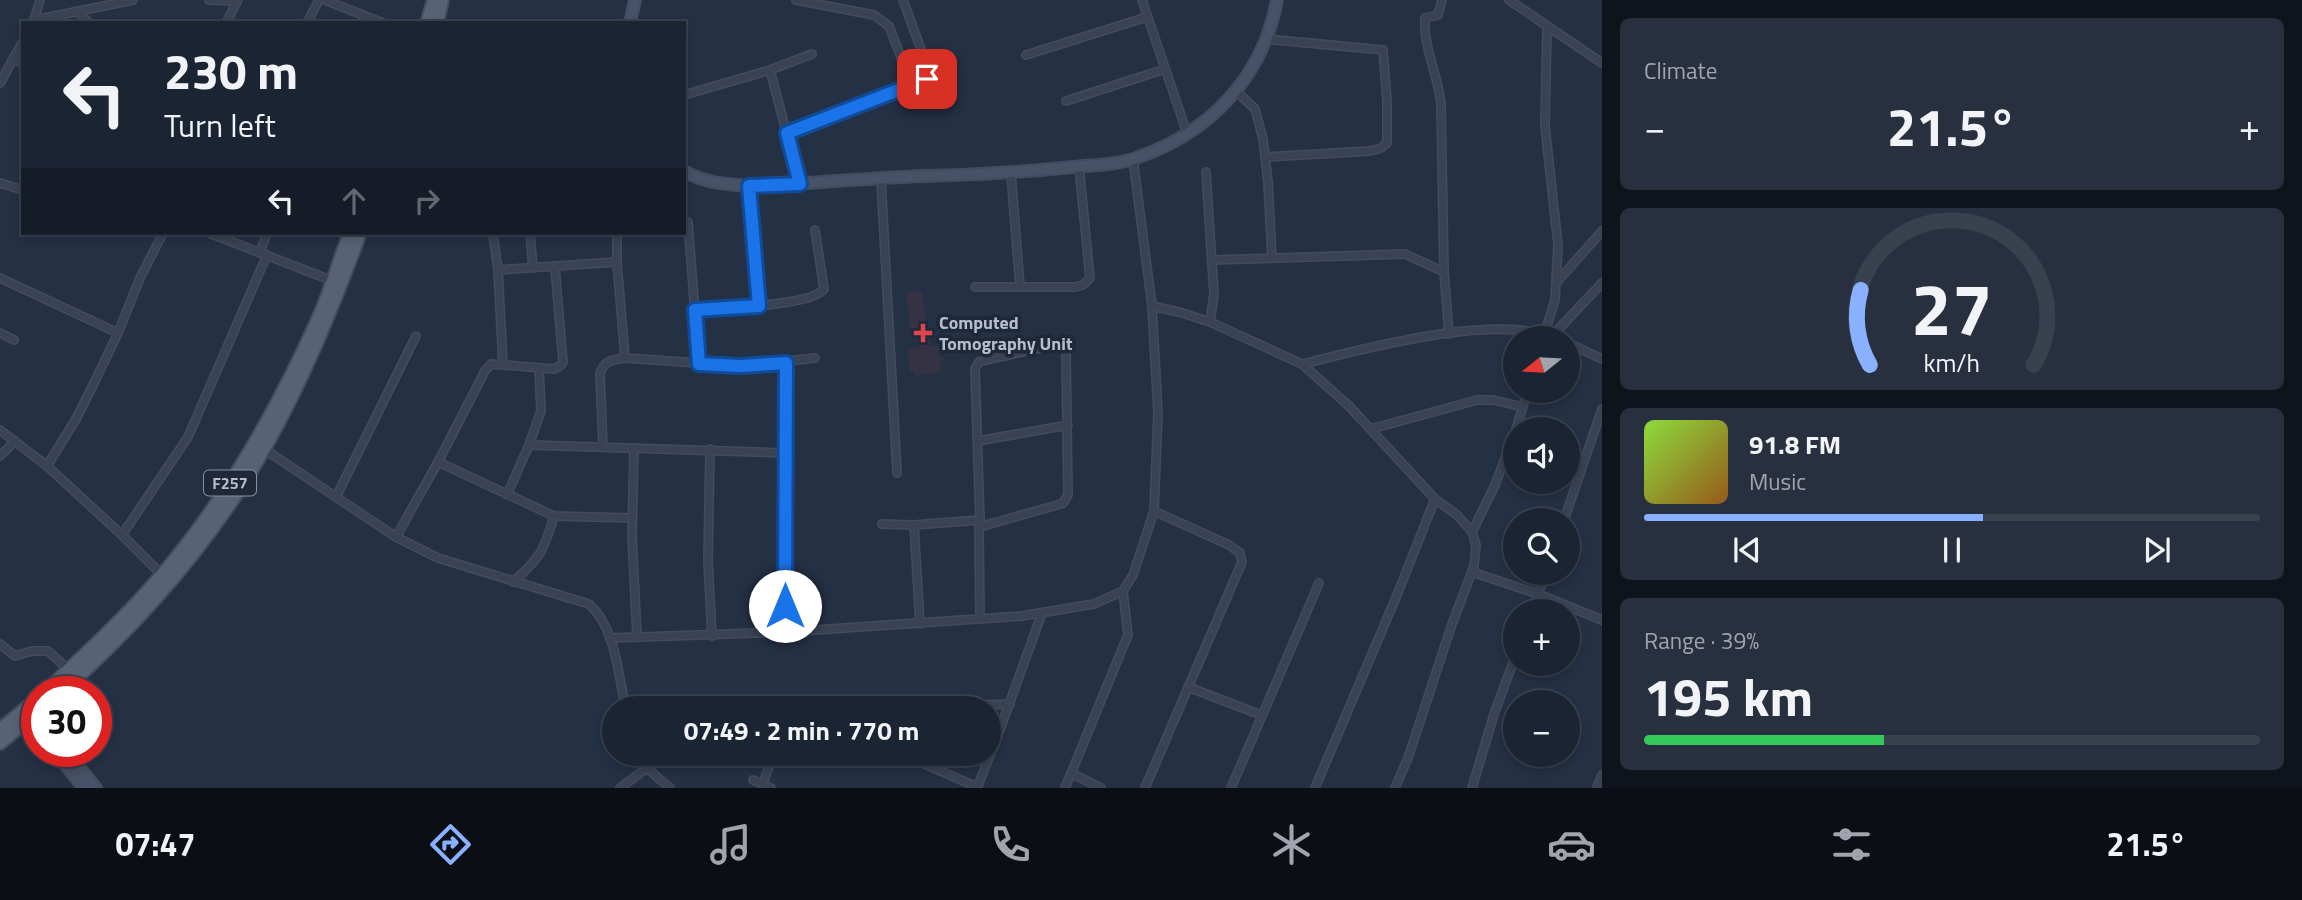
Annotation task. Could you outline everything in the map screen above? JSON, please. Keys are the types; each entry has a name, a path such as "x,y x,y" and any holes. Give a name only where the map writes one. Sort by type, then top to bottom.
{"main road":[{"path":"428,21 434,0"},
{"path":"437,21 442,0"},
{"name":"F257","path":"62,676 94,647 162,575 190,541 251,451 299,360 349,235"},
{"name":"F257","path":"78,676 120,635 181,568 231,501 264,449 311,358 359,235"},
{"path":"0,730 21,719"},
{"path":"0,743 21,724"}],"street":[{"path":"40,0 34,21 133,0"},
{"path":"209,0 237,0 227,21"},
{"path":"308,21 319,0"},
{"path":"325,0 378,21"},
{"path":"630,21 635,0"},
{"path":"796,0 874,15 882,19 889,26 912,86"},
{"path":"787,133 927,79 930,74 903,0"},
{"path":"1142,0 1188,133"},
{"path":"686,171 715,183 749,186 1011,174 1133,159 1171,144 1188,133 1216,113 1236,91 1250,74 1266,39 1277,0"},
{"path":"1442,0 1438,15 1425,18 1424,32 1441,104 1444,272 1449,334"},
{"path":"1509,0 1602,63"},
{"path":"77,11 87,21"},
{"path":"1026,55 1147,17"},
{"path":"1547,27 1545,125 1558,244 1551,326"},
{"path":"1265,157 1370,151 1387,143 1383,50 1266,39"},
{"path":"0,83 21,45"},
{"path":"686,94 770,71 812,54"},
{"path":"14,58 21,63"},
{"path":"1066,101 1165,69"},
{"path":"770,71 800,184"},
{"path":"1236,91 1255,109 1263,139 1272,258"},
{"path":"610,638 785,632 1042,613 1094,604 1123,591 1133,575 1154,511 1158,413 1152,306 1133,159"},
{"path":"975,287 1075,287 1083,285 1090,278 1079,166"},
{"path":"1206,172 1214,294 1210,322"},
{"path":"1011,174 1020,286"},
{"path":"881,179 897,473"},
{"path":"0,183 21,189"},
{"path":"749,186 759,306"},
{"path":"688,222 699,364"},
{"path":"695,310 759,306 821,295 824,289 815,230"},
{"path":"1556,282 1602,231"},
{"path":"47,466 76,419 162,235"},
{"path":"214,235 332,281"},
{"path":"122,535 188,437 263,253 267,235"},
{"path":"493,235 498,270 503,365"},
{"path":"530,235 533,268"},
{"path":"617,235 625,358"},
{"path":"1212,260 1405,254 1444,272"},
{"path":"498,270 617,262"},
{"path":"396,537 491,364 554,369 563,362 555,267"},
{"path":"0,278 118,333"},
{"path":"1559,326 1602,283"},
{"path":"1152,306 1210,322 1302,364 1371,429 1435,499 1457,515 1472,532 1476,545 1472,572 1427,693 1408,758 1395,788"},
{"path":"1302,364 1368,348 1449,334 1503,329"},
{"path":"0,333 14,340"},
{"path":"336,497 416,336"},
{"path":"882,524 979,523 1063,503 1068,495 1068,425 1066,351 1062,345 979,362 975,369 978,441 979,523 980,618"},
{"path":"1580,348 1602,359"},
{"path":"603,447 600,374 603,365 610,360 625,358 741,366 815,358"},
{"path":"785,632 786,363"},
{"path":"507,495 541,411 539,368"},
{"path":"1371,429 1436,409 1477,400 1493,400 1523,407"},
{"path":"1520,417 1524,403"},
{"path":"1568,508 1602,409"},
{"path":"978,441 1068,425"},
{"path":"0,430 47,466 162,575"},
{"path":"0,456 15,441"},
{"path":"529,444 785,453"},
{"path":"634,448 632,519 637,636"},
{"path":"264,449 396,537 438,558 589,604 600,614 610,638 623,696"},
{"path":"710,449 708,536 712,636"},
{"path":"439,462 554,516 632,519"},
{"path":"1472,532 1503,464"},
{"path":"1315,788 1435,499"},
{"path":"1145,788 1242,562 1240,553 1229,545 1154,511"},
{"path":"513,582 536,561 547,540 554,516"},
{"path":"914,525 920,624"},
{"path":"1472,572 1538,594 1602,620"},
{"path":"1231,788 1319,583"},
{"path":"1536,599 1541,585"},
{"path":"1065,788 1128,635 1123,591"},
{"path":"928,766 977,788 1042,613"},
{"path":"0,644 15,656 48,650 69,670"},
{"path":"1472,788 1508,676"},
{"path":"1188,687 1261,715"},
{"path":"1001,705 1010,705"},
{"path":"753,780 767,786 771,766"},
{"path":"67,767 84,788"},
{"path":"79,767 96,788"},
{"path":"620,788 647,768 670,788"},
{"path":"1071,773 1101,788"},
{"path":"1597,788 1602,775"}],"shaded area":[{"name":"Computed Tomography Unit","path":"922,290 930,347 939,346 940,357 943,357 944,361 940,362 941,372 915,376 914,372 910,372 907,349 920,347 918,333 911,334 906,293"}],"place":[{"name":"Computed Tomography Unit","path":"923,333"}],"route":[{"path":"785,606 786,363 741,366 699,364 695,310 759,306 749,186 800,184 787,133 927,79"}]}
